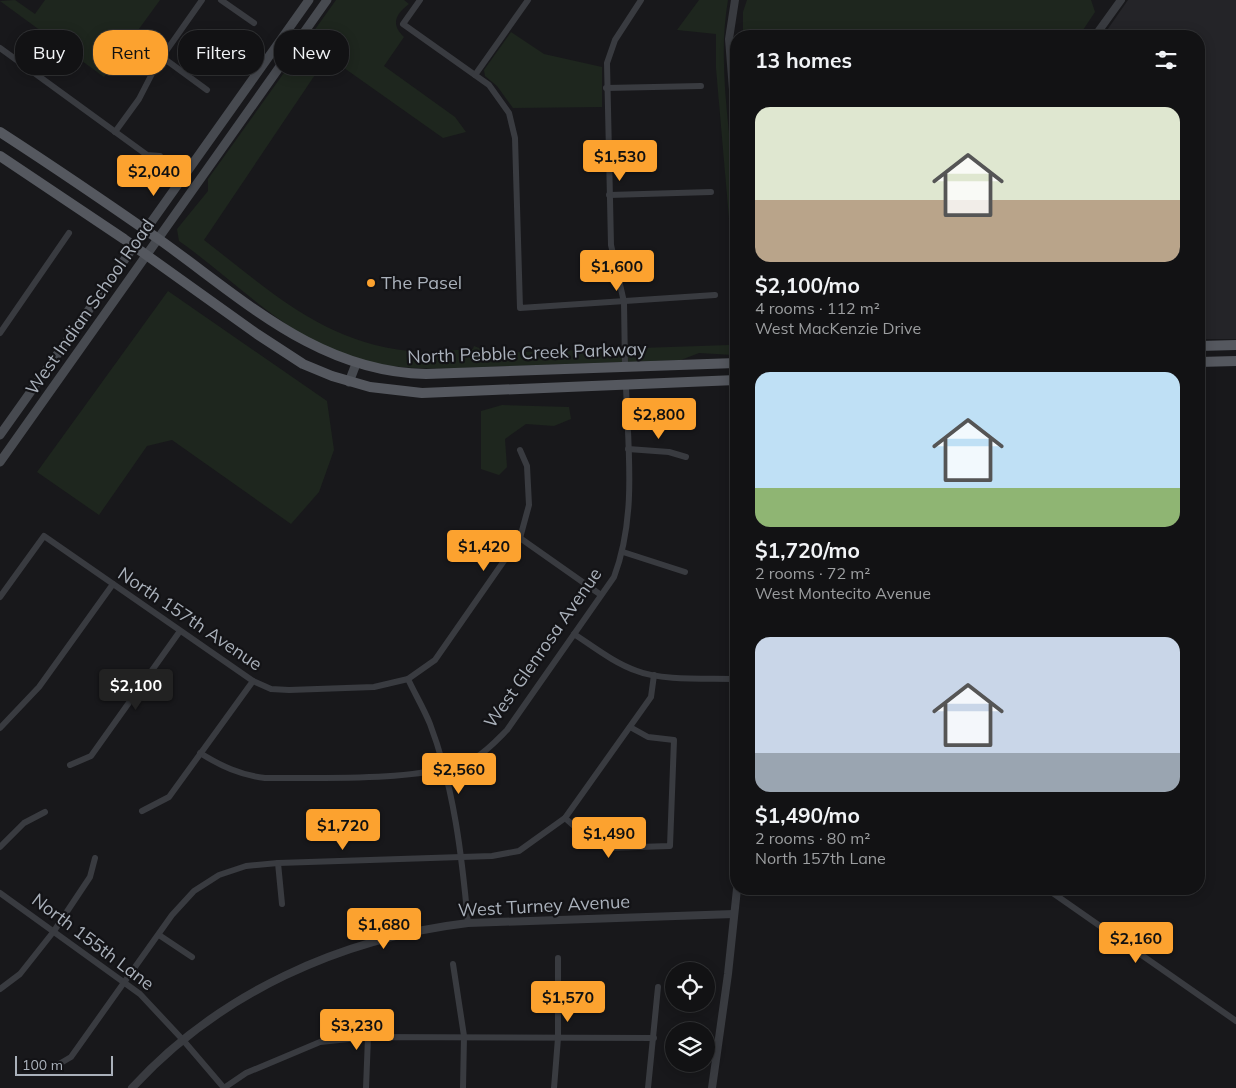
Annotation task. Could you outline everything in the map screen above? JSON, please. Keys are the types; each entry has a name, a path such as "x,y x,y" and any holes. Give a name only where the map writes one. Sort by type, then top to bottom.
{"main road":[{"name":"West Indian School Road","path":"0,435 309,0"},
{"name":"West Indian School Road","path":"0,462 327,0"},
{"name":"North Pebble Creek Parkway","path":"0,132 145,230 292,334 320,350 356,364 396,373 416,374 730,364"},
{"name":"North Pebble Creek Parkway","path":"0,156 134,246 286,353 315,369 349,382 396,392 422,393 730,380"},
{"path":"1205,346 1236,345"},
{"path":"1205,362 1236,361"},
{"path":"349,382 356,364"}],"street":[{"path":"168,48 202,0"},
{"path":"221,0 254,23"},
{"path":"420,0 403,24 489,85 502,100 509,113 515,138 520,308 715,295"},
{"path":"475,75 528,0"},
{"path":"625,366 624,302 611,245 606,88 610,52 625,23 641,0"},
{"path":"730,30 735,0"},
{"path":"1099,30 1121,0"},
{"path":"730,32 730,52"},
{"path":"0,48 147,155 160,156"},
{"path":"168,61 207,90"},
{"path":"115,132 139,99 152,75"},
{"path":"606,88 701,86"},
{"path":"609,194 711,192"},
{"path":"1,330 69,233"},
{"name":"West Glenrosa Avenue","path":"200,753 234,772 265,778 402,775 443,769 475,758 492,745 507,730 614,577 623,552 630,506 626,386"},
{"path":"628,449 669,452 686,457"},
{"path":"468,923 462,857 443,769 430,724 408,679 436,660 520,538 529,505 527,466 520,450"},
{"name":"North 157th Avenue","path":"0,597 44,536 253,682 271,689 289,690 374,687 408,679"},
{"path":"520,538 601,595"},
{"path":"623,552 685,572"},
{"path":"0,728 39,687 113,584"},
{"path":"70,765 91,756 180,631"},
{"path":"574,634 625,667 654,675 730,679"},
{"path":"54,1067 71,1057 159,935 194,891 219,875 246,866 278,863 492,856 519,851 565,818 651,697 654,675"},
{"path":"142,811 169,797 253,682"},
{"path":"565,818 591,841 607,848 670,846 674,740 648,738 630,727"},
{"path":"0,847 24,823 45,812"},
{"path":"0,989 20,974 54,931 90,877 95,858"},
{"path":"278,863 282,904"},
{"name":"North 155th Lane","path":"0,892 126,982 154,1007 224,1088"},
{"path":"712,1088 736,895"},
{"path":"1056,895 1236,1021"},
{"name":"West Turney Avenue","path":"132,1088 184,1040 218,1014 248,995 292,971 323,958 402,934 468,923 734,914"},
{"path":"159,935 192,957"},
{"path":"554,1088 558,1038 558,958"},
{"path":"453,964 464,1036 463,1088"},
{"path":"648,1088 658,988"},
{"path":"366,1014 368,1036 366,1088"},
{"path":"224,1088 246,1073 320,1042 368,1036 654,1038"}],"shaded area":[{"path":"15,0 35,14 45,0 160,0 138,30 93,30 93,69 83,62 83,30 40,30 0,1"},
{"path":"336,0 404,0 409,4 396,19 397,28 404,37 384,66 455,117 466,132 443,138 349,71 349,30 315,30"},
{"path":"699,0 728,0 725,26 724,79 730,146 730,230 716,68 716,34 677,30"},
{"path":"747,0 1091,0 1095,12 1083,30 743,30 743,12"},
{"path":"1128,0 1236,0 1236,339 1205,339 1205,30 1107,30"},
{"path":"511,32 544,54 602,67 602,107 513,108 497,86 485,76 484,70"},
{"path":"282,75 315,75 204,240 275,295 323,325 350,337 378,346 409,351 473,349 474,346 492,353 729,345 730,343 730,355 699,353 681,360 424,368 383,365 343,354 298,332 277,318 179,241 177,229 208,191 208,179"},
{"path":"168,291 327,401 334,450 319,492 291,524 172,440 147,446 99,515 37,472"},
{"path":"502,405 569,407 571,419 554,426 526,424 505,439 507,467 499,475 481,469 481,411"}],"place":[{"name":"The Pasel","path":"371,283"}]}
